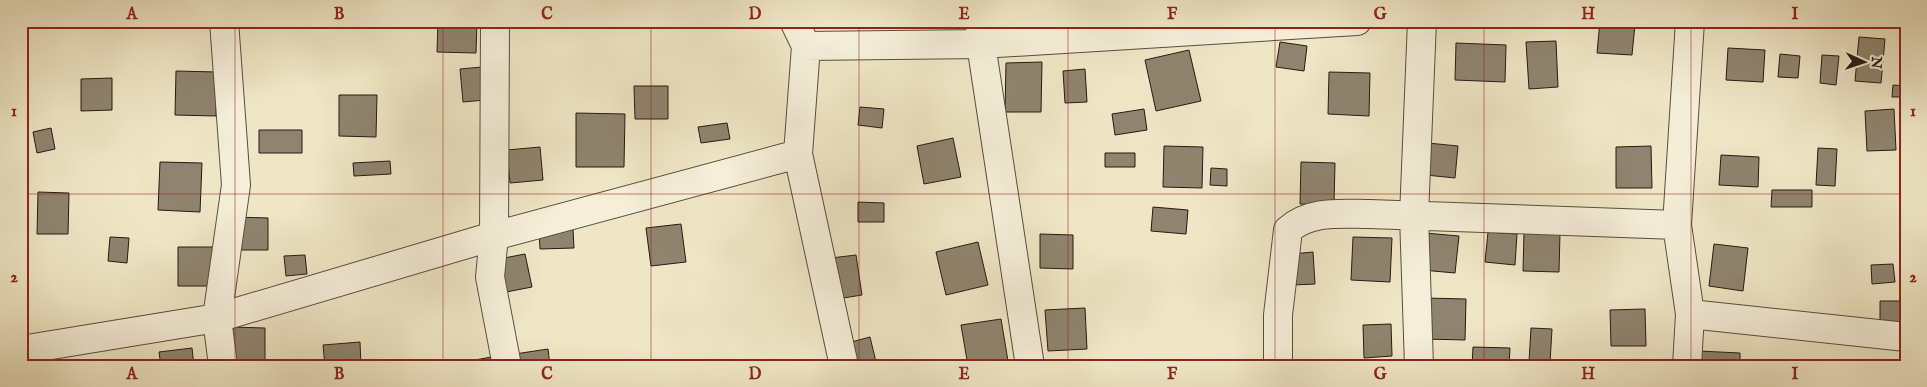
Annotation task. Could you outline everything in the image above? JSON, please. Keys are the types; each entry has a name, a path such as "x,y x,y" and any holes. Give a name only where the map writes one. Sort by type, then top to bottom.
{"street":[{"path":"223,366 217,318 236,185 224,21"},
{"path":"495,21 494,236 490,277 507,366"},
{"path":"794,21 806,46 798,154 844,366"},
{"path":"806,46 981,33 1357,21"},
{"path":"1419,366 1414,216 1422,21"},
{"path":"1687,366 1690,314 1678,225 1690,21"},
{"path":"981,33 1030,366"},
{"path":"21,350 217,318 494,236 798,154"},
{"path":"1278,366 1278,315 1288,230 1299,220 1324,214 1678,225"},
{"path":"1690,314 1906,337"}],"building":[{"path":"438,21 477,21 476,53 437,52"},
{"path":"1600,21 1635,24 1632,55 1597,53"},
{"path":"1859,37 1885,39 1881,83 1855,81"},
{"path":"1556,41 1558,87 1529,89 1526,42"},
{"path":"1280,42 1307,46 1304,71 1276,67"},
{"path":"1456,43 1506,45 1505,82 1455,80"},
{"path":"1728,48 1765,50 1763,82 1726,80"},
{"path":"1189,50 1201,101 1156,111 1145,60"},
{"path":"1780,54 1800,56 1798,78 1778,77"},
{"path":"1822,55 1839,56 1836,85 1820,83"},
{"path":"1042,62 1041,112 1005,112 1006,63"},
{"path":"482,67 485,100 463,102 460,69"},
{"path":"1085,69 1087,102 1065,103 1063,71"},
{"path":"176,71 217,72 216,116 175,115"},
{"path":"1329,72 1370,73 1369,116 1328,114"},
{"path":"112,78 112,110 81,111 81,79"},
{"path":"1893,85 1906,86 1906,97 1892,97"},
{"path":"634,86 668,86 668,119 635,119"},
{"path":"339,95 377,95 376,137 339,136"},
{"path":"860,107 884,109 882,128 858,125"},
{"path":"1144,109 1147,130 1115,135 1112,114"},
{"path":"1894,109 1896,150 1867,151 1865,111"},
{"path":"576,113 625,114 624,167 576,167"},
{"path":"727,123 730,139 701,143 698,127"},
{"path":"51,128 55,149 37,153 33,132"},
{"path":"259,130 302,130 302,153 259,153"},
{"path":"953,138 961,177 924,184 917,146"},
{"path":"1428,143 1458,146 1455,178 1426,175"},
{"path":"1164,146 1203,147 1202,188 1163,187"},
{"path":"1651,146 1652,188 1616,188 1616,147"},
{"path":"540,147 543,180 510,183 507,150"},
{"path":"1818,148 1837,149 1835,186 1816,185"},
{"path":"1105,153 1135,153 1135,167 1105,167"},
{"path":"1721,155 1759,157 1758,187 1719,185"},
{"path":"390,161 391,174 354,176 353,163"},
{"path":"160,162 202,163 200,212 158,210"},
{"path":"1301,162 1335,163 1334,205 1300,204"},
{"path":"1211,168 1227,169 1227,186 1210,185"},
{"path":"1772,190 1812,190 1812,207 1771,207"},
{"path":"38,192 69,193 68,234 37,234"},
{"path":"858,202 884,203 884,222 858,222"},
{"path":"1153,207 1188,210 1186,234 1151,231"},
{"path":"232,217 268,218 268,250 232,250"},
{"path":"681,224 686,262 651,266 646,228"},
{"path":"573,229 574,248 540,249 539,230"},
{"path":"1488,232 1517,234 1515,265 1485,262"},
{"path":"1524,232 1560,233 1559,272 1523,271"},
{"path":"1425,233 1459,236 1455,273 1422,270"},
{"path":"1040,234 1073,235 1073,269 1040,268"},
{"path":"110,237 129,238 127,263 108,261"},
{"path":"1353,237 1392,238 1390,282 1351,280"},
{"path":"978,242 988,285 946,295 936,252"},
{"path":"1714,244 1748,248 1743,291 1709,286"},
{"path":"178,247 215,247 215,286 178,286"},
{"path":"1313,252 1315,284 1293,285 1292,254"},
{"path":"525,254 532,287 501,293 494,260"},
{"path":"305,255 307,274 286,276 284,256"},
{"path":"856,255 862,295 837,299 831,258"},
{"path":"1893,264 1895,282 1872,284 1871,265"},
{"path":"1425,298 1466,299 1465,340 1424,339"},
{"path":"1880,301 1906,301 1906,328 1880,328"},
{"path":"1085,308 1087,349 1048,351 1045,310"},
{"path":"1645,309 1646,346 1611,346 1610,310"},
{"path":"1001,319 1008,361 968,366 961,325"},
{"path":"1391,324 1392,356 1364,358 1363,325"},
{"path":"232,327 265,328 265,364 231,363"},
{"path":"1531,328 1552,329 1550,363 1529,362"},
{"path":"870,337 877,366 845,366 840,345"},
{"path":"360,342 361,366 325,366 323,345"},
{"path":"1473,347 1510,348 1509,366 1472,366"},
{"path":"192,348 194,366 161,366 159,352"},
{"path":"548,349 550,366 517,366 515,354"},
{"path":"1699,351 1740,353 1740,366 1698,366"},
{"path":"491,357 493,366 454,366 454,364"},
{"path":"1199,363 1227,364 1227,366 1199,366"}]}
